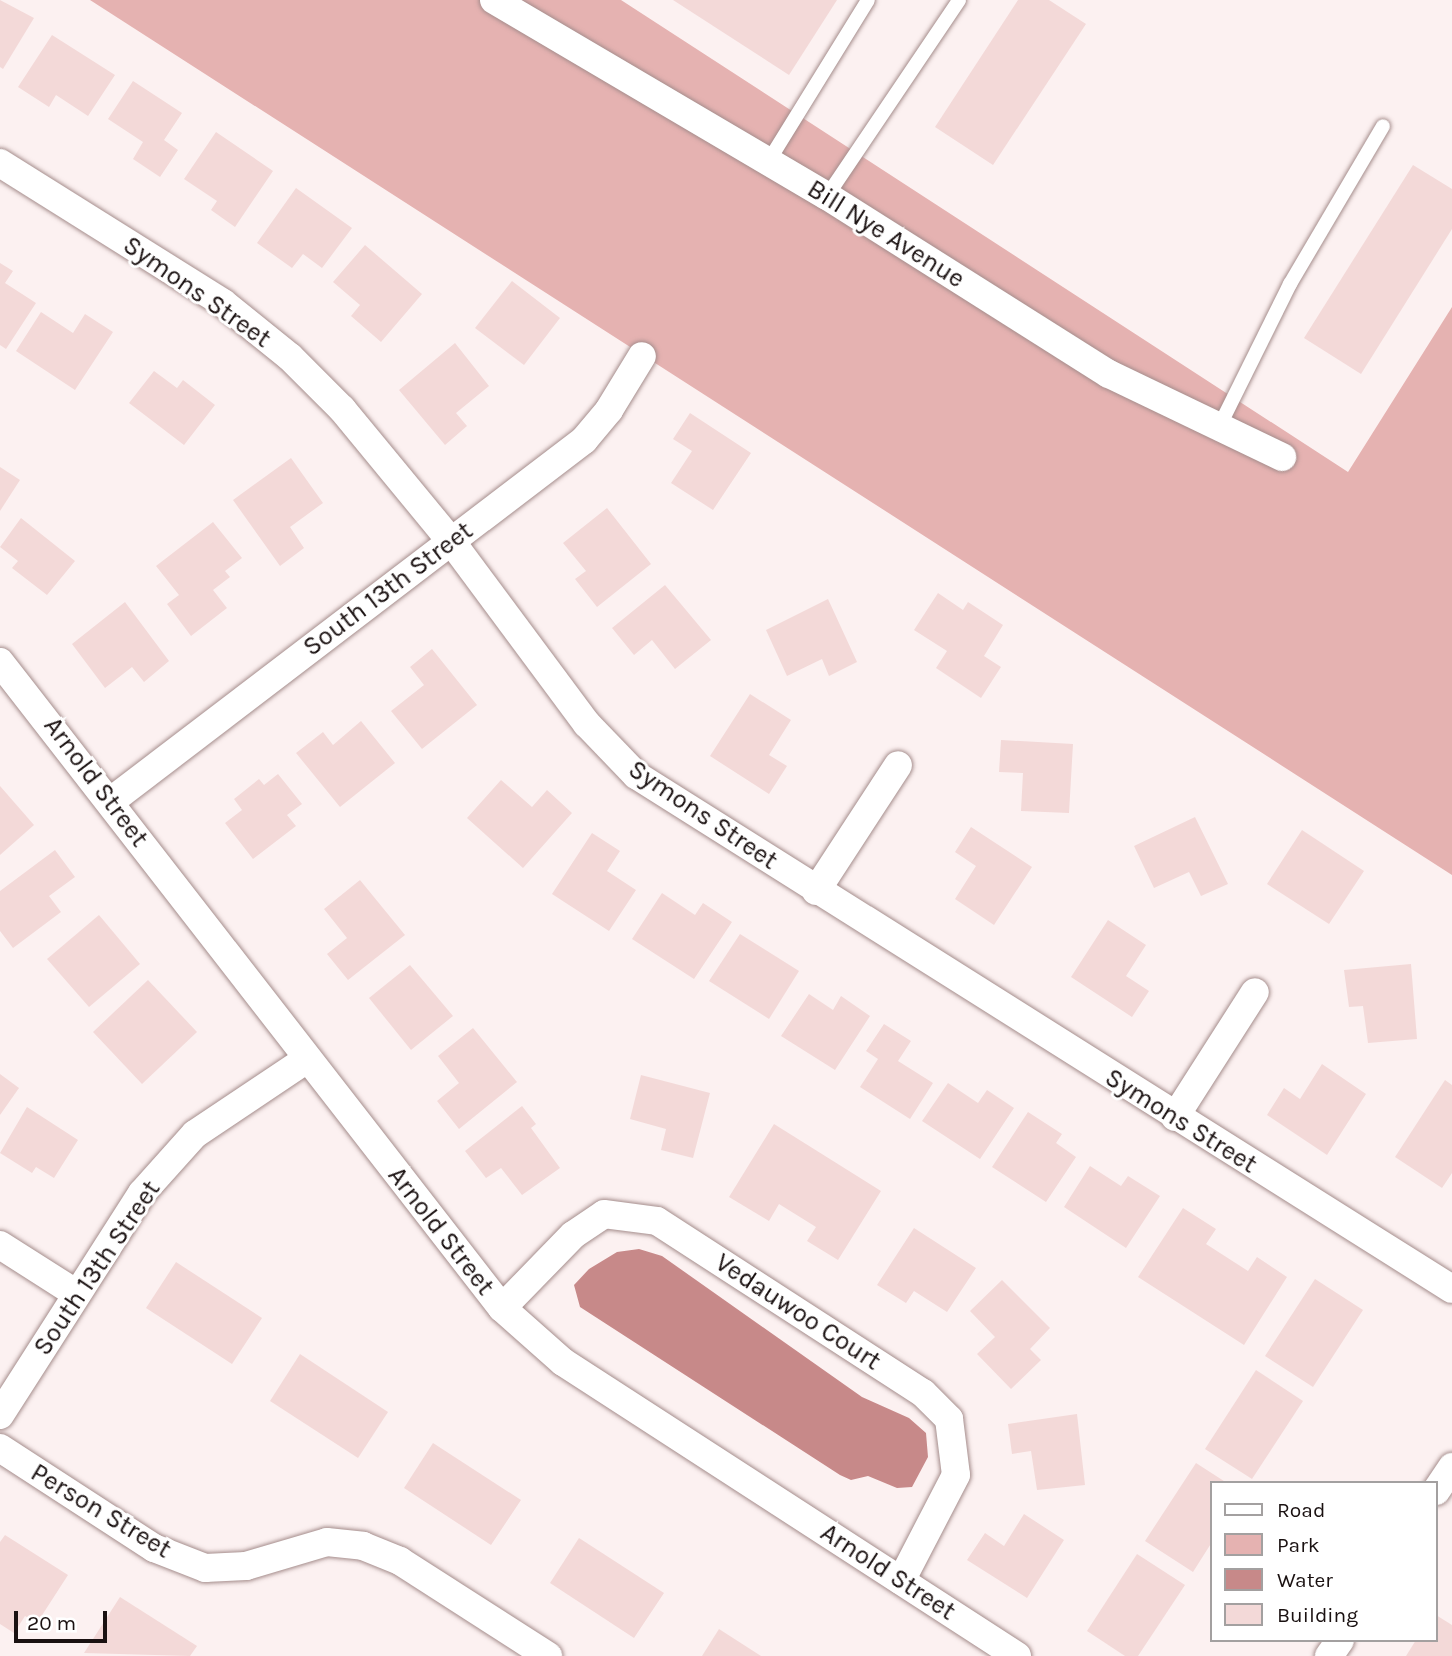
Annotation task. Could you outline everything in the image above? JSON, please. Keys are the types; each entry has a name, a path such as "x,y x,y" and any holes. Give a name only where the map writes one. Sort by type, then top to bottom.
{"street":[{"name":"Bill Nye Avenue","path":"495,0 827,196 1109,374 1282,457"},
{"name":"Symons Street","path":"0,163 223,303 290,357 342,409 451,541 587,723 636,775 816,891 1452,1289"},
{"name":"South 13th Street","path":"111,801 584,440 609,410 642,356"},
{"name":"Arnold Street","path":"0,662 111,801 307,1059 502,1308 563,1362 1017,1656"},
{"path":"816,891 898,765"},
{"path":"1175,1117 1255,992"},
{"name":"South 13th Street","path":"0,1415 142,1193 195,1134 307,1059"},
{"name":"Vedauwoo Court","path":"502,1308 573,1235 604,1214 657,1221 923,1393 949,1419 956,1475 901,1581"},
{"path":"0,1245 78,1294"},
{"name":"Person Street","path":"0,1448 154,1548 205,1568 246,1566 327,1542 363,1546 400,1561 548,1656"},
{"path":"1438,1488 1452,1467"}],"lane":[{"path":"768,162 868,0"},
{"path":"827,196 959,0"},
{"path":"1219,427 1290,284 1383,126"}],"green space":[{"path":"90,0 621,0 1348,472 1452,307 1452,875"}],"water":[{"path":"639,1249 662,1256 862,1397 909,1418 926,1433 928,1457 912,1487 897,1488 868,1476 851,1480 840,1475 580,1307 574,1285 589,1269 617,1252"}],"building":[{"path":"0,0 34,18 3,69 0,67"},
{"path":"673,0 837,0 789,75"},
{"path":"1018,0 1049,0 1086,24 993,165 935,127"},
{"path":"52,35 115,75 88,116 56,95 49,107 18,87"},
{"path":"133,81 182,113 164,140 178,150 160,177 133,159 143,142 108,119"},
{"path":"216,132 273,171 235,227 211,210 217,201 184,179"},
{"path":"1413,165 1452,189 1452,229 1361,374 1304,338"},
{"path":"296,188 352,228 322,268 303,254 292,268 257,243"},
{"path":"365,245 422,294 381,342 351,316 360,305 333,282"},
{"path":"0,263 13,271 5,283 36,303 6,349 0,345"},
{"path":"512,281 560,318 524,365 475,328"},
{"path":"41,312 73,333 85,314 113,332 75,390 16,351"},
{"path":"455,343 489,386 456,413 467,426 445,445 399,390"},
{"path":"154,371 177,388 183,380 215,405 184,445 129,403"},
{"path":"690,413 751,453 713,510 671,483 692,451 673,439"},
{"path":"291,458 323,503 290,527 304,548 280,566 233,500"},
{"path":"0,467 20,480 0,511"},
{"path":"607,508 651,564 597,607 575,579 586,571 563,543"},
{"path":"21,518 75,561 47,595 12,568 18,561 0,547"},
{"path":"213,522 242,558 225,571 230,577 213,590 227,608 191,636 167,604 179,595 156,566"},
{"path":"665,585 711,640 675,669 652,640 634,655 612,628"},
{"path":"938,593 963,610 968,602 1003,625 984,656 1001,667 981,698 936,668 947,651 914,630"},
{"path":"828,599 857,662 829,676 822,659 787,676 766,630"},
{"path":"125,602 169,661 144,682 132,667 105,688 72,644"},
{"path":"432,649 477,705 422,749 391,711 424,685 410,667"},
{"path":"750,694 791,720 769,755 787,766 769,794 710,756"},
{"path":"361,721 395,763 340,807 296,753 323,732 333,745"},
{"path":"1001,740 1073,744 1069,813 1021,811 1023,773 999,772"},
{"path":"278,774 302,804 287,815 296,826 253,859 225,823 242,810 234,799 259,779 264,785"},
{"path":"501,780 532,807 547,790 572,813 523,868 467,818"},
{"path":"0,786 34,825 0,855"},
{"path":"1195,817 1228,884 1201,896 1189,872 1154,888 1134,846"},
{"path":"971,827 1032,867 994,925 955,899 976,866 955,852"},
{"path":"1302,830 1364,871 1329,924 1267,884"},
{"path":"592,833 620,851 607,871 636,890 609,931 552,894"},
{"path":"55,850 75,877 49,896 61,912 13,948 0,931 0,891"},
{"path":"360,880 405,935 348,980 327,954 347,938 324,909"},
{"path":"662,893 695,915 703,903 732,922 694,979 632,939"},
{"path":"99,915 140,964 89,1007 47,959"},
{"path":"1108,920 1146,945 1126,976 1149,991 1132,1017 1071,977"},
{"path":"740,934 799,971 769,1019 709,981"},
{"path":"1411,964 1417,1039 1368,1043 1363,1006 1349,1007 1344,970"},
{"path":"410,965 453,1016 411,1050 369,998"},
{"path":"148,980 197,1032 142,1084 93,1032"},
{"path":"809,994 833,1010 841,996 870,1016 835,1070 781,1036"},
{"path":"884,1024 911,1041 898,1061 933,1083 910,1119 860,1087 878,1059 866,1051"},
{"path":"473,1028 517,1082 459,1129 437,1101 459,1083 438,1056"},
{"path":"1322,1064 1366,1094 1327,1155 1267,1115 1284,1088 1300,1099"},
{"path":"0,1074 19,1088 0,1115"},
{"path":"641,1075 710,1093 693,1158 661,1150 666,1129 630,1119"},
{"path":"1445,1080 1452,1085 1452,1173 1442,1188 1395,1157"},
{"path":"948,1083 978,1103 987,1090 1014,1108 980,1159 922,1121"},
{"path":"522,1106 536,1124 531,1128 560,1168 522,1195 501,1168 486,1178 465,1151"},
{"path":"27,1107 78,1140 54,1178 36,1167 32,1173 0,1153"},
{"path":"1028,1112 1062,1134 1056,1143 1076,1157 1046,1202 992,1167"},
{"path":"774,1124 881,1191 838,1260 807,1241 816,1227 779,1204 769,1221 729,1197"},
{"path":"1090,1166 1121,1186 1128,1176 1160,1196 1126,1248 1064,1207"},
{"path":"1183,1208 1216,1229 1206,1244 1248,1271 1257,1257 1287,1277 1244,1345 1138,1277"},
{"path":"914,1228 976,1268 947,1312 914,1291 906,1303 877,1285"},
{"path":"176,1262 262,1318 232,1364 146,1308"},
{"path":"1315,1279 1363,1310 1313,1387 1265,1356"},
{"path":"1002,1280 1050,1328 1030,1349 1041,1360 1011,1389 977,1354 995,1337 970,1311"},
{"path":"300,1354 388,1412 358,1458 270,1401"},
{"path":"1256,1370 1303,1401 1252,1479 1205,1449"},
{"path":"1077,1414 1085,1485 1037,1490 1031,1451 1012,1454 1008,1424"},
{"path":"433,1443 521,1500 491,1545 404,1488"},
{"path":"1196,1463 1224,1481 1210,1481 1210,1545 1193,1572 1145,1541"},
{"path":"1024,1514 1064,1540 1027,1598 967,1560 985,1533 1004,1546"},
{"path":"5,1535 68,1575 37,1623 25,1616 14,1633 0,1624 0,1542"},
{"path":"579,1538 664,1593 634,1638 550,1583"},
{"path":"1137,1554 1185,1585 1138,1656 1125,1656 1087,1631"},
{"path":"120,1597 197,1646 190,1656 84,1653"},
{"path":"1438,1616 1452,1625 1452,1656 1406,1656 1415,1642 1438,1642"},
{"path":"719,1629 761,1656 702,1656"}]}
